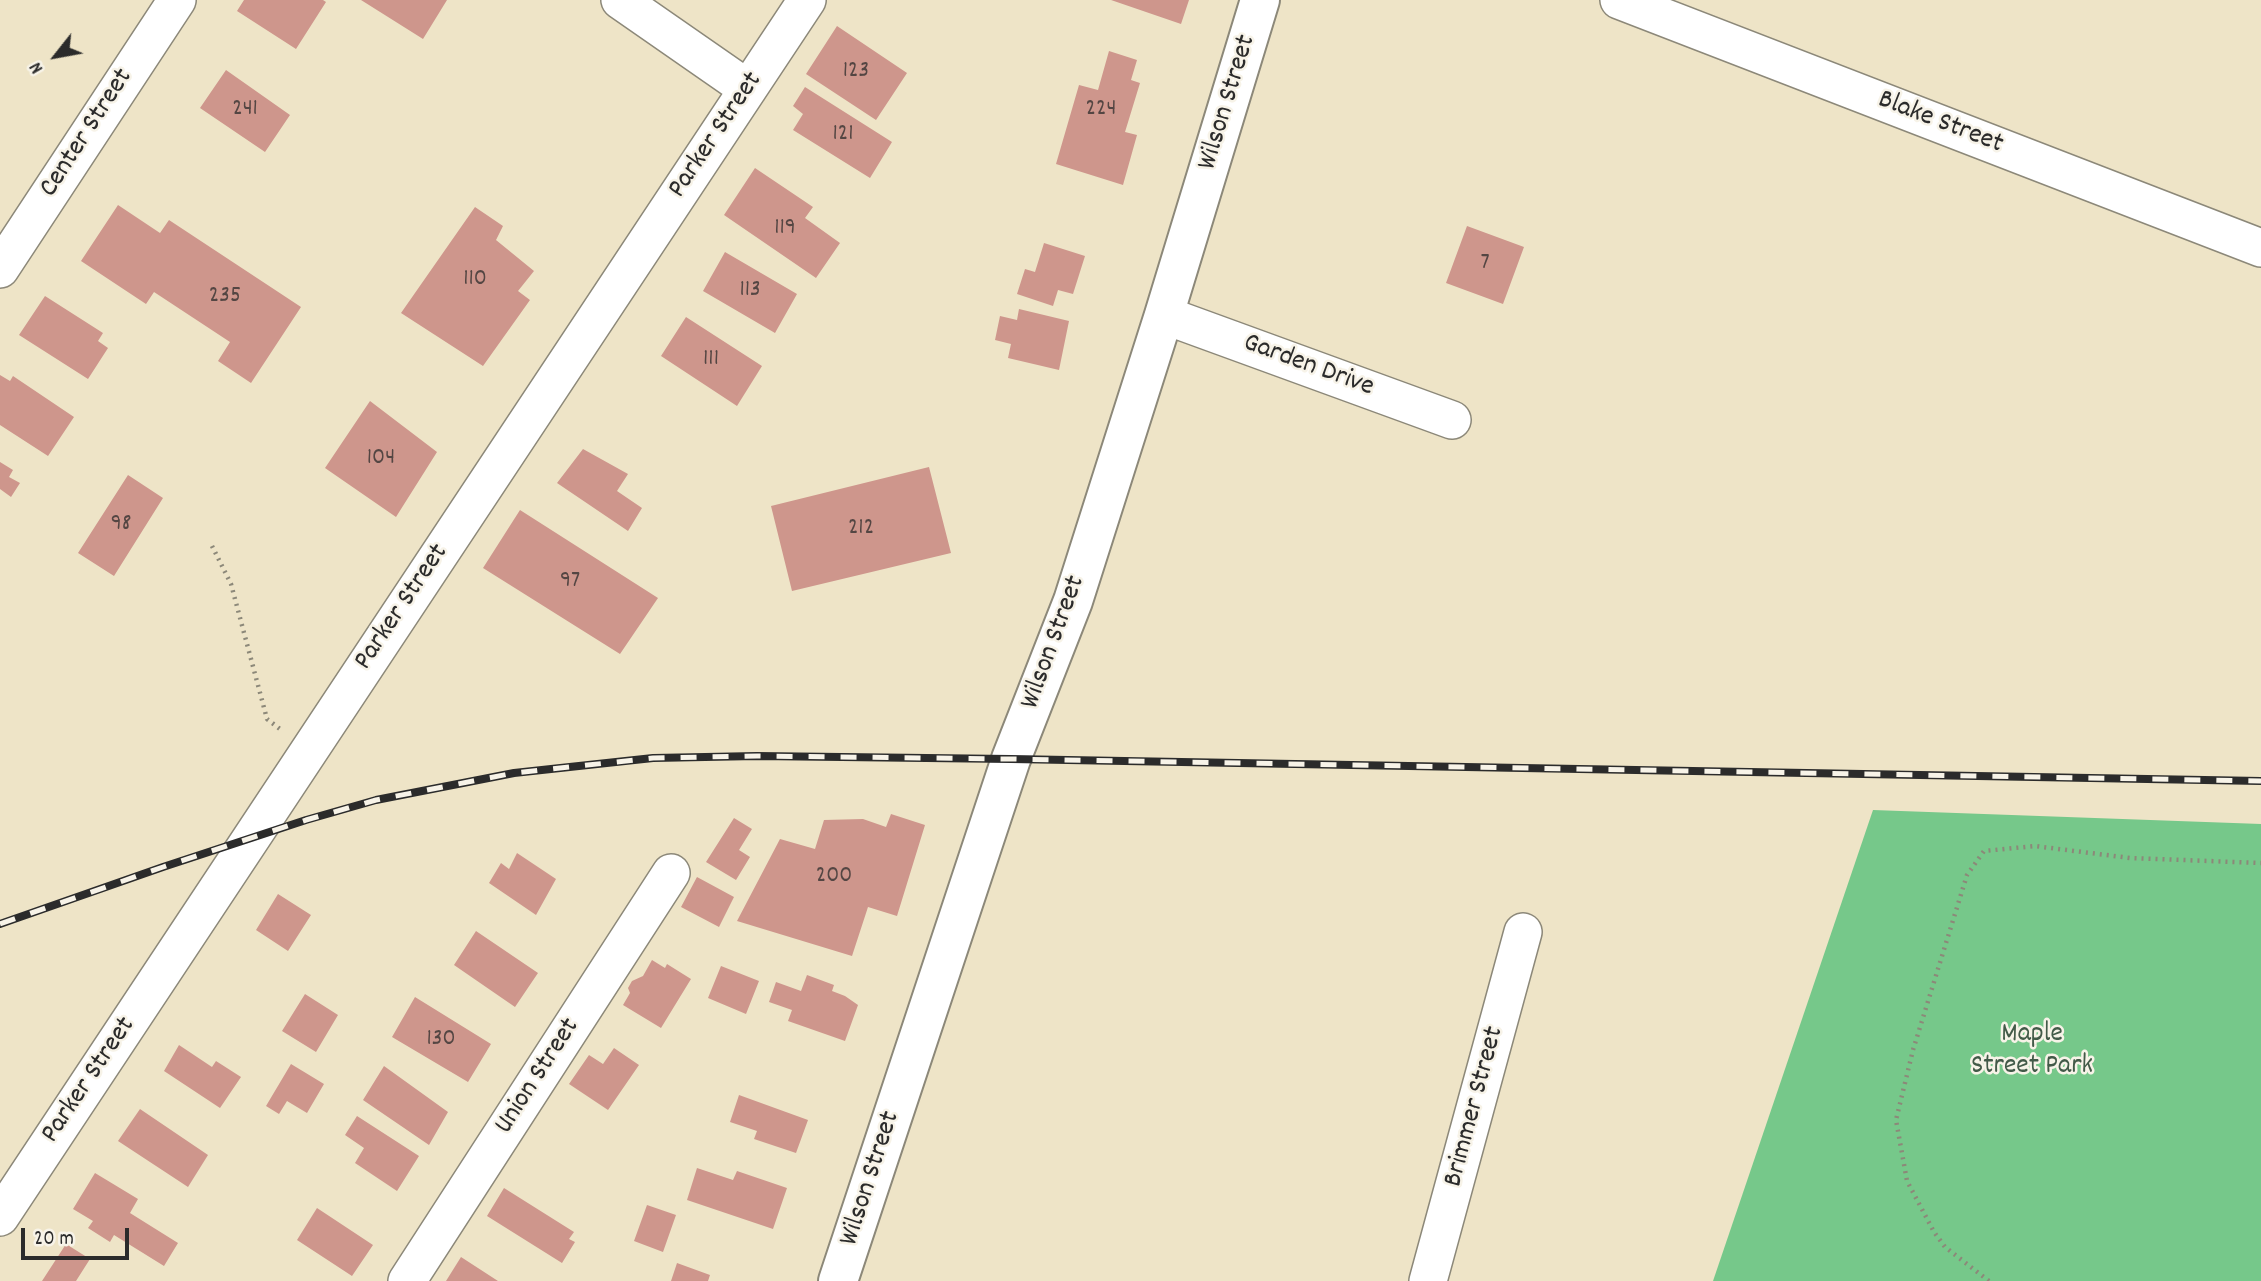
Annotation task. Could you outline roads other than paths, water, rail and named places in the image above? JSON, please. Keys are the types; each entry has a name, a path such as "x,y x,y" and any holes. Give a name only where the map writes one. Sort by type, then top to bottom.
{"main road":[{"name":"Wilson Street","path":"838,1281 1012,759 1073,601 1260,0"}],"street":[{"name":"Center Street","path":"0,269 177,0"},
{"path":"620,0 748,89"},
{"name":"Parker Street","path":"0,1217 807,0"},
{"name":"Blake Street","path":"1619,0 2261,248"},
{"name":"Garden Drive","path":"1164,315 1452,420"},
{"name":"Union Street","path":"407,1281 671,873"},
{"name":"Brimmer Street","path":"1428,1281 1523,932"}],"railway":[{"path":"0,924 163,867 376,800 514,773 653,758 757,756 1011,759 2261,781"}],"park label":[{"name":"Maple Street Park","path":"2032,1052"}]}
